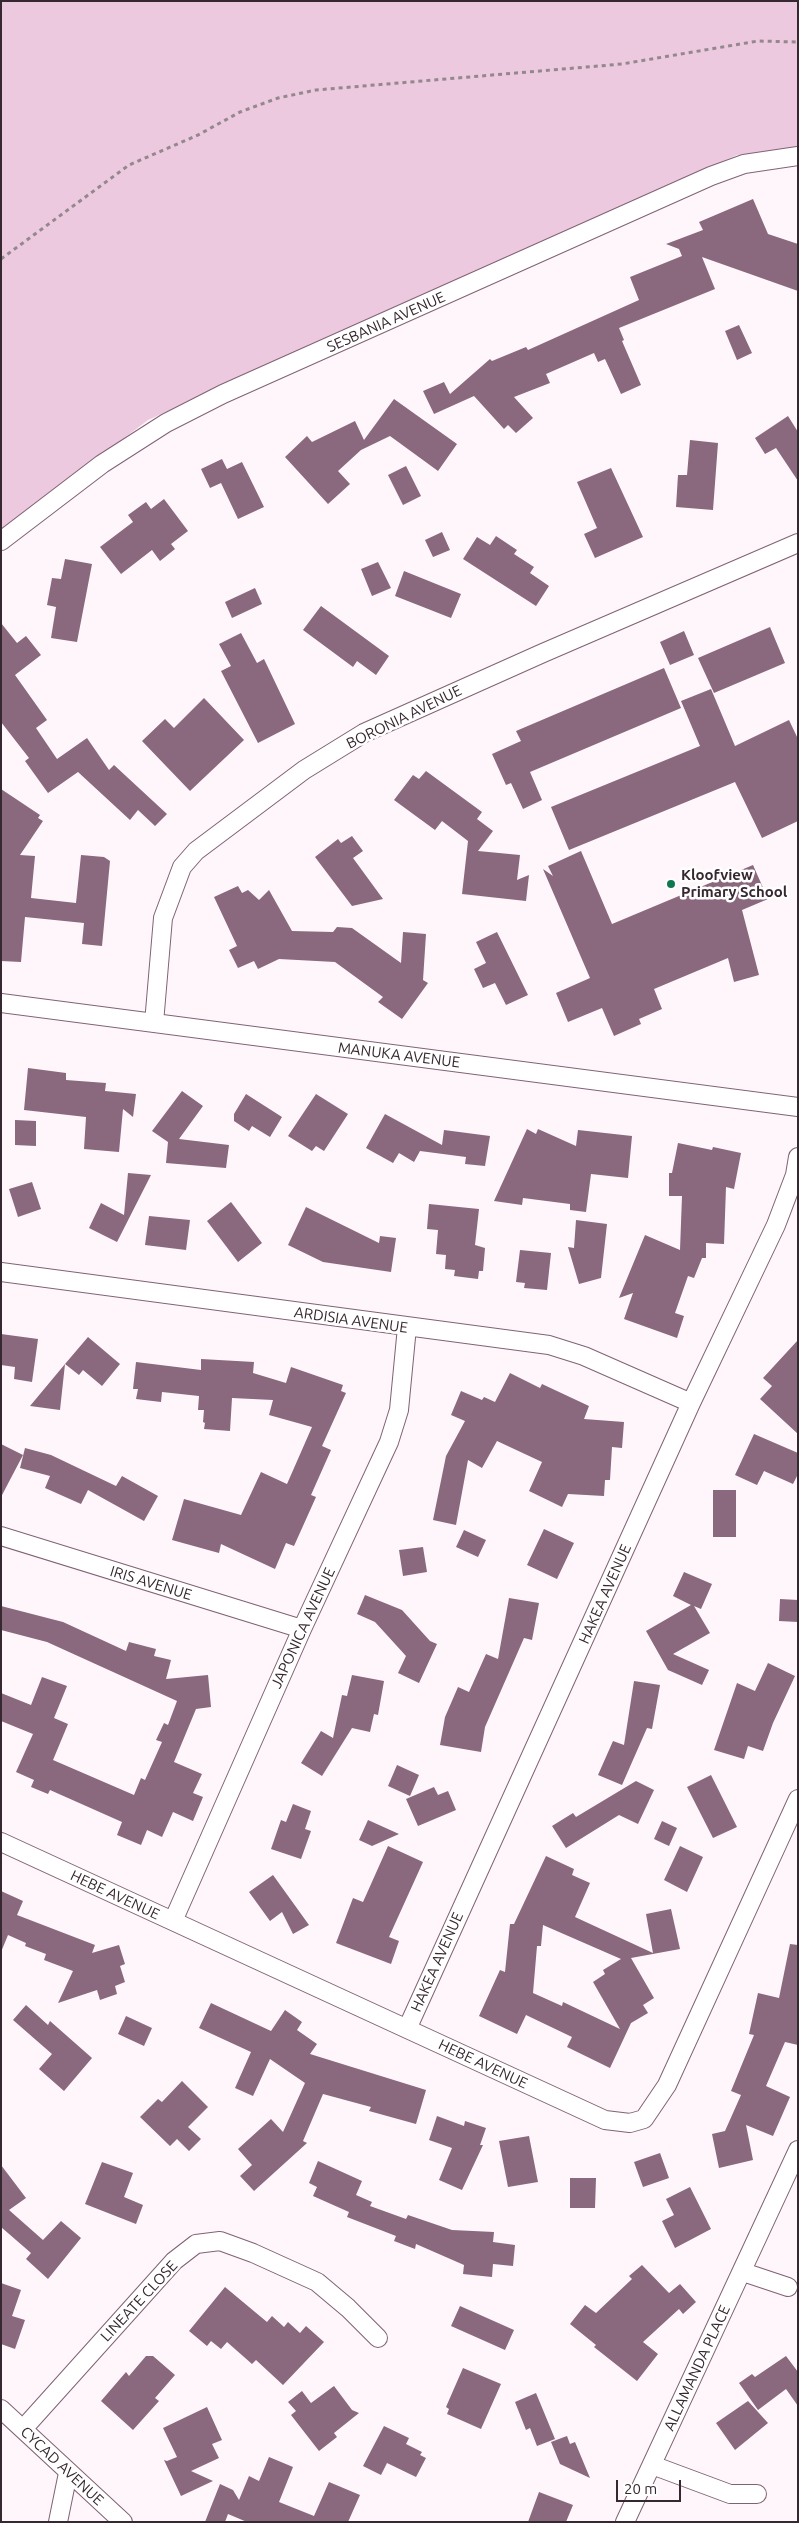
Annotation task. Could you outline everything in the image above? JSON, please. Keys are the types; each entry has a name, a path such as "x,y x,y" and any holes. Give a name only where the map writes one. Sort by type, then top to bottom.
{"street":[{"name":"SESBANIA AVENUE","path":"1,542 102,464 166,423 223,394 712,176 744,164 798,156"},
{"name":"BORONIA AVENUE","path":"154,1023 163,918 182,867 196,851 304,770 364,733 798,543"},
{"name":"MANUKA AVENUE","path":"1,1003 798,1107"},
{"name":"HAKEA AVENUE","path":"407,2029 691,1403 776,1225 795,1175 798,1157"},
{"name":"ARDISIA AVENUE","path":"1,1272 549,1345 584,1356 691,1403"},
{"name":"JAPONICA AVENUE","path":"172,1921 302,1629 390,1442 399,1410 407,1327"},
{"name":"IRIS AVENUE","path":"1,1536 302,1629"},
{"name":"HEBE AVENUE","path":"1,1842 606,2120 630,2123 644,2119 667,2085 798,1799"},
{"name":"ALLAMANDA PLACE","path":"625,2522 743,2272 798,2150"},
{"name":"LINEATE CLOSE","path":"23,2429 174,2261 196,2244 220,2241 253,2253 317,2282 348,2308 378,2338"},
{"path":"743,2272 788,2287"},
{"name":"CYCAD AVENUE","path":"1,2409 123,2522"},
{"path":"652,2465 730,2494 757,2494"},
{"path":"58,2522 68,2473"}],"path":[{"path":"1,259 129,165 198,135 240,112 278,98 316,90 622,64 758,41 798,42"}],"shaded area":[{"path":"1,1 798,1 798,149 737,155 148,420 1,532"}],"building":[{"path":"753,199 768,234 798,244 798,291 702,257 715,289 619,328 624,340 622,341 641,385 621,394 605,359 598,362 594,353 546,374 550,383 514,397 533,418 516,433 508,425 504,429 474,396 434,414 423,391 444,382 450,394 490,359 492,361 526,347 528,350 639,300 630,277 682,256 679,249 666,244 703,230 699,222"},
{"path":"739,325 752,353 737,360 725,331"},
{"path":"394,399 457,444 438,471 390,436 361,450 338,471 350,484 328,504 285,457 307,436 312,442 355,421 364,440"},
{"path":"788,416 798,432 798,481 776,448 765,454 755,438"},
{"path":"690,440 718,443 713,510 676,507 678,475 687,475"},
{"path":"222,459 227,469 242,462 264,507 238,519 221,483 210,488 201,469"},
{"path":"406,466 421,496 403,505 388,475"},
{"path":"611,468 643,537 595,558 584,534 597,528 577,482"},
{"path":"164,499 188,531 171,544 175,549 160,561 152,550 121,574 100,547 133,522 128,515 146,502 151,509"},
{"path":"442,532 450,550 433,557 425,540"},
{"path":"496,536 517,550 514,554 534,567 530,573 549,586 536,606 463,559 477,537 490,545"},
{"path":"65,559 92,564 77,642 51,638 56,607 47,605 52,578 61,579"},
{"path":"378,562 391,588 372,596 361,569"},
{"path":"404,571 461,594 451,618 395,596"},
{"path":"255,588 262,604 232,618 225,602"},
{"path":"321,606 389,656 376,675 357,661 353,667 303,630"},
{"path":"1,623 17,643 26,636 41,655 15,675 47,720 36,728 57,759 87,738 109,770 114,765 167,814 155,826 138,810 130,820 78,772 48,793 25,761 29,758 1,722"},
{"path":"770,627 785,663 714,693 698,658"},
{"path":"684,631 694,655 670,665 660,642"},
{"path":"241,633 257,663 264,659 295,724 258,743 221,671 231,666 219,644"},
{"path":"664,668 681,708 530,772 542,800 523,809 511,783 506,785 492,754 521,741 516,731"},
{"path":"711,689 735,746 789,720 798,739 798,821 762,838 735,782 569,850 551,807 700,746 681,701"},
{"path":"204,698 244,740 190,791 142,741 165,719 174,728"},
{"path":"426,771 482,812 477,819 493,831 478,851 520,855 517,880 529,875 526,901 462,894 468,841 442,821 435,830 394,800 413,775 419,779"},
{"path":"1,789 40,815 38,818 43,821 20,855 35,856 31,898 76,903 81,855 104,857 110,861 102,946 82,944 84,923 25,917 21,962 1,961"},
{"path":"352,836 363,851 353,858 383,899 352,906 315,857 338,839 341,843"},
{"path":"581,851 612,924 753,865 768,899 742,910 759,975 734,982 728,958 654,989 662,1009 639,1019 641,1024 614,1036 602,1008 568,1022 556,993 590,978 543,869 553,876 548,866"},
{"path":"238,886 242,893 248,890 259,900 269,890 292,931 333,932 337,927 352,928 401,963 403,932 426,934 423,980 428,983 402,1019 378,1002 383,997 335,962 279,959 258,969 254,961 238,968 229,950 237,946 214,897"},
{"path":"497,932 528,995 506,1005 495,983 483,988 474,969 486,963 476,942"},
{"path":"28,1068 66,1073 66,1080 106,1083 105,1091 136,1094 133,1117 123,1109 119,1152 84,1149 86,1117 24,1110"},
{"path":"182,1091 203,1106 179,1139 229,1145 226,1168 166,1163 168,1142 152,1131"},
{"path":"246,1094 282,1117 270,1137 252,1126 249,1131 234,1121 234,1114"},
{"path":"316,1094 348,1114 324,1151 316,1146 312,1151 288,1136"},
{"path":"385,1114 442,1145 444,1130 490,1136 485,1166 465,1164 466,1157 420,1151 414,1162 399,1153 393,1163 366,1148"},
{"path":"15,1120 36,1121 36,1146 15,1145"},
{"path":"527,1129 536,1134 538,1129 576,1146 578,1130 632,1136 628,1178 591,1174 586,1212 570,1210 570,1204 523,1198 522,1205 494,1201"},
{"path":"678,1143 712,1150 713,1147 741,1153 734,1189 726,1187 724,1244 706,1243 706,1258 702,1258 694,1278 688,1276 675,1313 684,1316 677,1338 624,1319 633,1293 619,1298 645,1235 680,1250 682,1196 669,1196 669,1173 672,1173"},
{"path":"128,1173 151,1175 117,1242 89,1228 101,1203 124,1215"},
{"path":"32,1182 41,1209 18,1217 9,1189"},
{"path":"231,1202 262,1243 238,1262 207,1221"},
{"path":"429,1204 479,1209 475,1245 485,1248 483,1271 479,1271 478,1279 454,1276 455,1270 445,1269 446,1255 436,1254 438,1230 427,1229"},
{"path":"306,1207 379,1243 380,1236 396,1238 391,1272 323,1262 288,1245"},
{"path":"149,1216 190,1220 186,1250 145,1245"},
{"path":"576,1220 607,1224 601,1278 579,1284 568,1247 574,1248"},
{"path":"520,1250 551,1253 547,1290 524,1288 525,1283 516,1282"},
{"path":"1,1334 38,1339 32,1382 14,1379 15,1367 1,1365"},
{"path":"88,1337 120,1364 102,1386 83,1370 79,1375 65,1364"},
{"path":"798,1340 798,1434 760,1399 772,1386 763,1378"},
{"path":"201,1359 254,1362 253,1373 286,1383 291,1367 343,1385 341,1391 346,1393 322,1446 331,1450 311,1495 316,1497 294,1546 286,1543 275,1569 221,1544 219,1553 172,1540 184,1499 241,1515 261,1472 287,1484 312,1427 269,1415 273,1400 232,1398 230,1431 204,1429 204,1410 198,1410 199,1396 162,1392 161,1402 136,1399 138,1389 133,1389 136,1362 201,1370"},
{"path":"65,1364 60,1410 30,1406"},
{"path":"510,1373 540,1388 542,1384 589,1406 584,1419 624,1422 622,1448 612,1447 610,1480 605,1480 604,1496 568,1494 562,1507 529,1491 542,1462 497,1441 482,1468 468,1460 456,1525 433,1520 446,1456 465,1421 451,1415 461,1391 482,1400 484,1397 495,1402"},
{"path":"754,1434 798,1453 798,1474 793,1484 764,1471 757,1485 735,1475"},
{"path":"1,1444 23,1455 1,1497"},
{"path":"25,1448 51,1455 116,1486 122,1476 158,1496 144,1521 88,1490 81,1504 45,1488 50,1476 20,1468"},
{"path":"713,1490 736,1490 736,1537 713,1537"},
{"path":"544,1529 574,1543 557,1579 527,1565"},
{"path":"464,1530 486,1540 478,1557 456,1547"},
{"path":"423,1547 427,1572 403,1576 399,1550"},
{"path":"684,1572 712,1584 701,1609 694,1606 710,1633 673,1654 709,1670 702,1685 668,1670 646,1631 691,1605 673,1596"},
{"path":"365,1595 402,1610 430,1641 437,1644 419,1683 398,1673 406,1656 375,1622 357,1614"},
{"path":"509,1598 539,1603 532,1640 524,1638 485,1727 481,1752 440,1745 445,1717 458,1687 469,1692 486,1654 498,1659"},
{"path":"780,1599 798,1600 798,1622 779,1621"},
{"path":"1,1606 63,1622 126,1651 129,1642 156,1649 154,1656 171,1660 166,1679 208,1675 211,1707 196,1709 174,1762 202,1774 193,1793 203,1797 193,1821 173,1812 162,1837 147,1830 141,1845 117,1835 122,1822 50,1790 48,1794 31,1787 34,1780 16,1772 33,1734 1,1721 1,1693 31,1705 42,1677 67,1686 54,1718 68,1724 53,1760 134,1795 141,1778 145,1780 162,1742 156,1740 164,1723 168,1725 177,1701 47,1642 1,1630"},
{"path":"768,1663 795,1676 773,1723 763,1751 748,1746 744,1759 714,1750 737,1683 755,1691"},
{"path":"352,1675 384,1681 378,1715 374,1714 370,1732 352,1728 322,1776 301,1763 321,1731 333,1738 342,1695 347,1696"},
{"path":"634,1681 660,1685 652,1729 647,1728 622,1785 598,1775 613,1741 624,1745"},
{"path":"397,1765 419,1775 410,1796 388,1786"},
{"path":"711,1775 737,1827 713,1838 687,1787"},
{"path":"636,1781 654,1790 638,1824 619,1815 566,1848 552,1826 573,1813 576,1817"},
{"path":"434,1787 438,1795 448,1791 456,1810 418,1826 406,1799"},
{"path":"293,1804 311,1811 305,1829 311,1831 301,1859 271,1849 281,1820 286,1822"},
{"path":"368,1820 399,1834 372,1846 359,1840"},
{"path":"662,1821 677,1828 669,1846 654,1839"},
{"path":"388,1846 423,1862 389,1937 399,1941 391,1964 336,1943 353,1898 363,1902"},
{"path":"680,1846 703,1857 687,1892 664,1880"},
{"path":"546,1856 574,1869 572,1875 590,1883 575,1917 653,1953 646,1914 671,1909 680,1949 631,1958 654,1998 643,2005 648,2013 631,2023 610,2068 567,2047 572,2037 526,2015 517,2034 479,2016 500,1970 505,1972 510,1924 514,1924","holes":["543,1925 621,1959 603,1970 605,1974 593,1982 620,2029 563,2002 562,2006 533,1993 537,1946 541,1946"]},
{"path":"273,1875 309,1925 293,1934 282,1912 270,1921 249,1892"},
{"path":"1,1891 23,1901 17,1915 95,1945 92,1953 119,1945 125,1964 120,1966 125,1982 115,1986 117,1994 100,2000 97,1990 58,2003 73,1971 44,1960 46,1954 25,1946 26,1943 8,1935 1,1952"},
{"path":"790,1944 798,1945 798,2045 785,2042 766,2086 790,2097 773,2136 746,2125 753,2160 719,2168 712,2134 725,2131 741,2095 731,2091 754,2035 749,2034 758,1993 779,1998"},
{"path":"211,2003 271,2031 285,2010 302,2022 297,2030 317,2044 310,2054 426,2090 416,2124 369,2111 371,2107 323,2094 303,2141 307,2143 254,2191 240,2176 252,2165 238,2149 271,2119 283,2132 305,2083 270,2059 253,2096 235,2088 251,2052 199,2028"},
{"path":"26,2005 48,2025 50,2021 92,2058 64,2091 39,2069 52,2054 13,2020"},
{"path":"126,2016 152,2028 144,2046 118,2034"},
{"path":"182,2081 208,2107 188,2127 201,2139 189,2151 177,2139 170,2146 140,2117 158,2099 162,2102"},
{"path":"437,2116 464,2126 465,2121 486,2128 480,2145 483,2145 462,2190 439,2180 452,2148 429,2140"},
{"path":"529,2136 538,2182 508,2187 499,2141"},
{"path":"660,2153 669,2178 643,2187 634,2162"},
{"path":"318,2161 362,2181 356,2195 372,2202 370,2206 406,2219 408,2215 452,2230 494,2232 493,2242 515,2245 513,2266 493,2264 492,2277 463,2274 464,2265 416,2244 415,2249 394,2241 396,2236 347,2217 349,2212 313,2196 317,2187 309,2183"},
{"path":"102,2162 133,2173 124,2197 143,2205 136,2224 85,2204"},
{"path":"1,2165 26,2198 9,2210 43,2240 61,2221 81,2238 48,2279 26,2259 31,2253 1,2227"},
{"path":"570,2178 596,2178 595,2208 570,2208"},
{"path":"690,2187 711,2229 675,2248 662,2221 674,2215 666,2199"},
{"path":"642,2265 669,2293 680,2284 696,2302 683,2314 679,2309 643,2342 658,2354 637,2381 594,2347 596,2345 570,2324 585,2305 596,2313 632,2279 629,2276"},
{"path":"1,2283 21,2290 12,2316 25,2320 15,2349 1,2344"},
{"path":"225,2287 267,2322 272,2316 284,2327 288,2322 300,2333 306,2326 324,2342 283,2385 256,2360 252,2364 227,2342 221,2349 211,2341 207,2346 189,2331"},
{"path":"460,2306 514,2330 505,2350 451,2326"},
{"path":"146,2356 153,2356 175,2375 155,2398 159,2401 133,2430 101,2401 126,2372 129,2376"},
{"path":"786,2356 798,2372 798,2406 786,2389 758,2410 739,2383 752,2374 755,2377"},
{"path":"463,2368 501,2384 481,2429 447,2414 449,2409 446,2407"},
{"path":"334,2386 352,2410 359,2413 334,2433 337,2437 319,2451 291,2415 296,2411 288,2402 302,2391 311,2403"},
{"path":"536,2393 555,2439 537,2446 530,2428 526,2430 515,2402"},
{"path":"748,2401 768,2423 735,2450 716,2423"},
{"path":"207,2407 222,2440 212,2444 219,2458 191,2471 213,2481 181,2496 164,2460 167,2461 177,2457 163,2428"},
{"path":"384,2426 409,2438 406,2444 422,2452 420,2455 426,2458 416,2477 387,2463 381,2475 363,2466"},
{"path":"567,2436 570,2444 575,2442 590,2478 560,2464 551,2442"},
{"path":"269,2457 293,2467 279,2502 314,2516 329,2482 360,2495 348,2522 247,2522 228,2514 225,2522 205,2522 220,2484 233,2490 239,2500 249,2476 259,2481"},
{"path":"539,2492 573,2505 566,2522 528,2522"}],"place":[{"name":"Kloofview Primary School","path":"671,884"}]}
